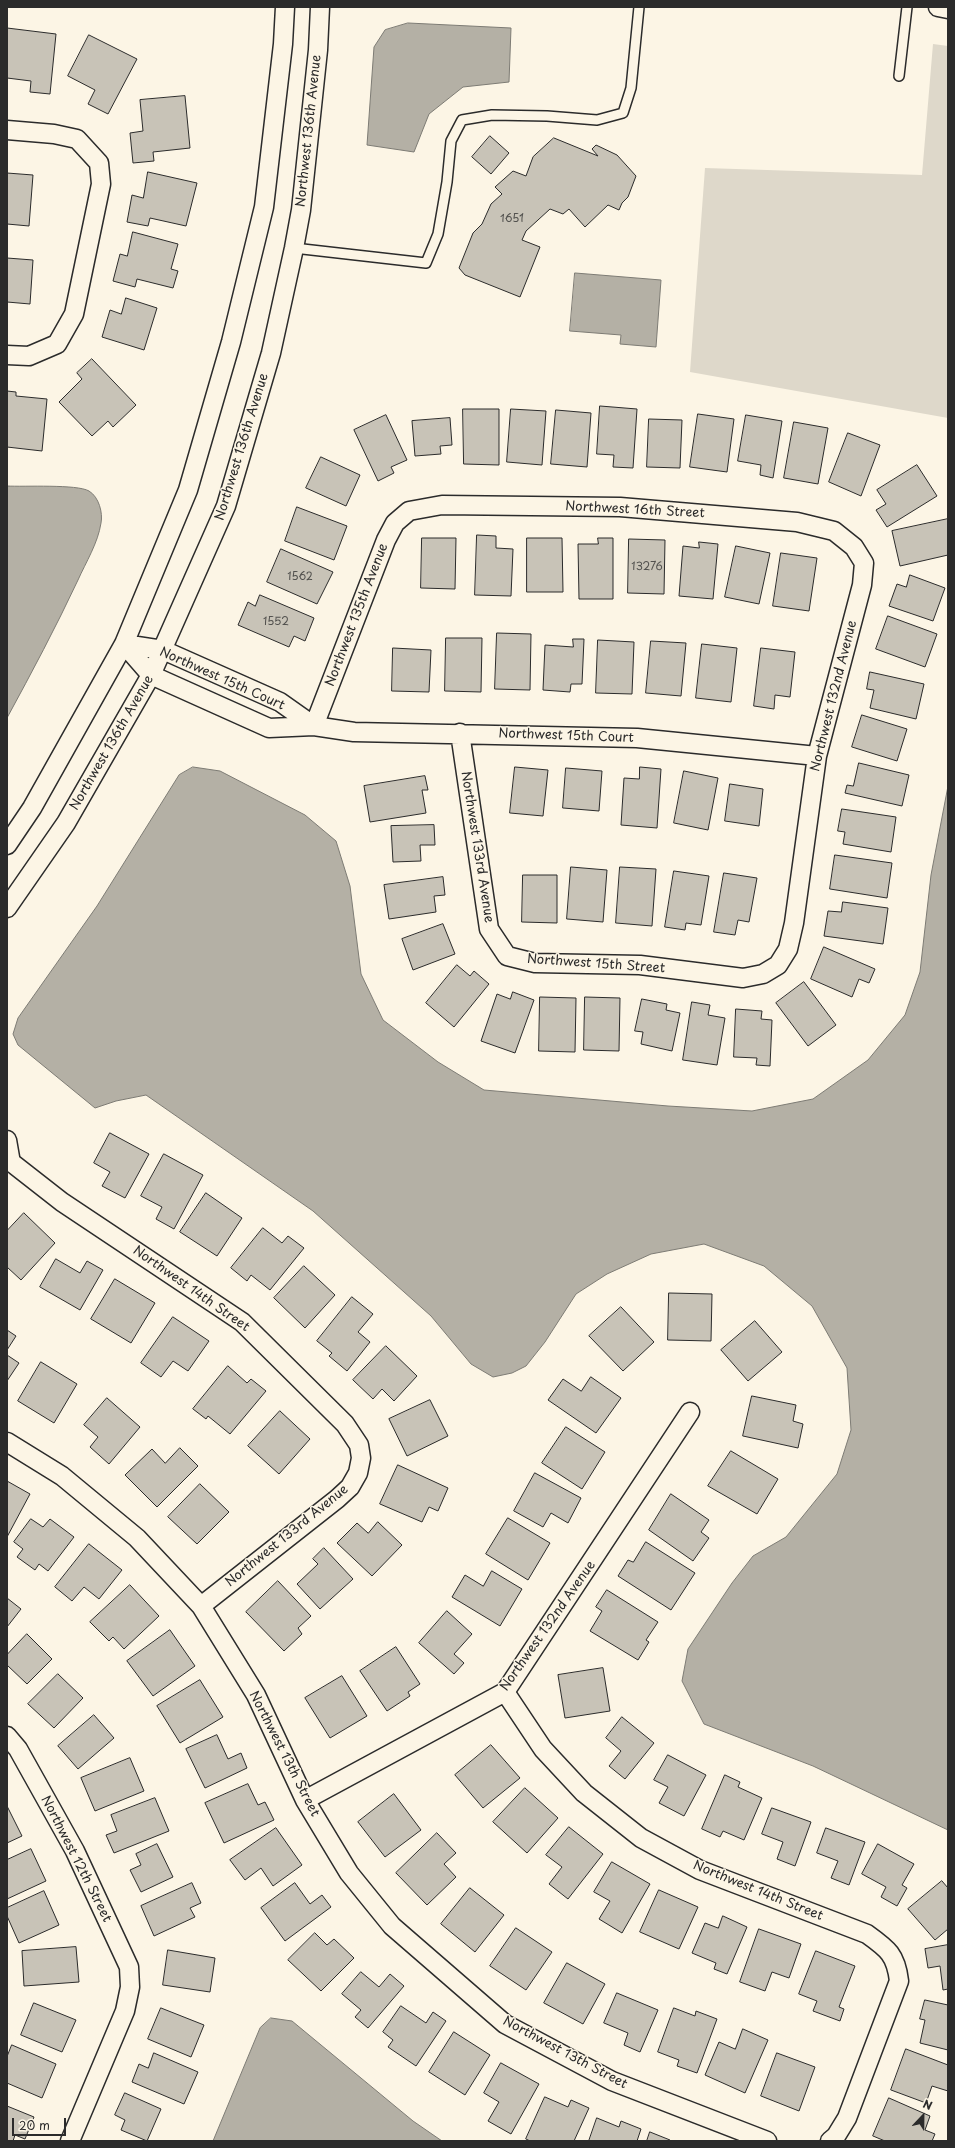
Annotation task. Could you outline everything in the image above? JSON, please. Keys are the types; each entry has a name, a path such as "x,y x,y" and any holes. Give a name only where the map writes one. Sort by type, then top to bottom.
{"street":[{"path":"7,845 32,808 124,644 188,490 233,335 264,207 282,52 285,7"},
{"name":"Northwest 136th Avenue","path":"7,908 66,823 151,675 226,506 271,353 294,248 301,210 318,57 320,7"},
{"path":"938,7 948,9"},
{"path":"7,130 54,134 77,139 99,163 102,184 74,314 57,344 29,356 7,355"},
{"name":"Northwest 16th Street","path":"409,511 442,505 620,507 797,522 834,531 854,546"},
{"name":"Northwest 135th Avenue","path":"314,726 386,540 395,523 409,511"},
{"name":"Northwest 132nd Avenue","path":"778,965 788,949 794,923 817,756 862,586 864,563 854,546"},
{"name":"Northwest 15th Court","path":"124,644 163,650 280,702 314,726"},
{"name":"Northwest 15th Court","path":"124,644 151,675 269,728 314,726 354,732 637,738 817,756"},
{"name":"Northwest 133rd Avenue","path":"460,734 489,929 507,956"},
{"name":"Northwest 15th Street","path":"507,956 535,963 640,965 744,978 763,974 778,965"},
{"name":"Northwest 14th Street","path":"7,1140 8,1163 62,1202 242,1322 345,1424 359,1445 361,1458"},
{"name":"Northwest 132nd Avenue","path":"305,1800 505,1692 690,1412"},
{"name":"Northwest 13th Street","path":"7,1442 62,1476 137,1538 201,1606 256,1696 305,1800 349,1873 392,1926 505,2024 612,2081 767,2141"},
{"name":"Northwest 133rd Avenue","path":"201,1606 337,1499 350,1487 358,1473 361,1458"},
{"name":"Northwest 14th Street","path":"505,1692 543,1749 584,1793 641,1838 700,1870 867,1934 888,1950 897,1965 899,1981 850,2110 836,2136 830,2141"},
{"name":"Northwest 12th Street","path":"7,1736 18,1749 75,1851 129,1967 130,1987 125,2011 70,2141"}],"lane":[{"path":"294,248 426,263 438,234 447,182 451,141 462,120 492,115 597,120 623,113 631,88 639,7"},
{"path":"899,76 907,7"}],"shaded area":[{"path":"408,23 511,28 509,82 463,87 429,114 414,152 367,145 374,47 385,30"},
{"path":"933,44 948,46 948,418 690,372 705,168 922,175"},
{"path":"575,273 661,280 656,347 620,344 621,335 570,331"},
{"path":"7,486 74,487 89,491 98,501 101,510 101,519 97,538 91,552 35,667 7,718"},
{"path":"193,767 220,771 305,815 336,841 350,886 361,974 383,1020 438,1062 484,1090 668,1106 752,1111 813,1099 868,1060 905,1015 920,972 931,875 948,786 948,1830 813,1766 704,1724 682,1681 688,1649 732,1583 753,1556 786,1537 837,1474 851,1430 847,1368 812,1306 764,1266 704,1244 651,1254 607,1274 576,1294 545,1342 526,1366 512,1373 493,1377 471,1364 431,1316 313,1211 146,1095 116,1101 95,1108 18,1045 13,1034 18,1018 97,906 179,775"},
{"path":"271,2018 292,2021 413,2121 442,2141 213,2141 260,2028"}],"building":[{"path":"7,28 56,34 50,94 30,92 31,81 7,78"},
{"path":"89,35 137,59 108,114 88,104 95,90 68,76"},
{"path":"185,96 190,148 153,152 154,161 133,163 130,133 143,131 140,100"},
{"path":"490,136 509,153 491,174 472,157"},
{"path":"554,138 598,156 592,149 596,145 617,155 636,176 628,197 622,203 619,210 608,205 585,227 569,209 563,214 550,209 526,231 522,240 540,247 520,297 465,275 459,268 473,233 482,224 491,204 502,194 495,187 513,171 526,176 533,157"},
{"path":"148,172 197,183 186,226 150,218 148,226 127,222 132,195 143,198"},
{"path":"7,173 33,175 29,226 7,224"},
{"path":"133,232 178,244 171,269 178,271 173,288 137,279 135,287 113,281 120,254 127,256"},
{"path":"7,258 33,260 30,304 7,302"},
{"path":"126,298 157,308 144,350 102,337 110,310 121,314"},
{"path":"92,359 136,405 113,427 108,421 92,436 59,402 82,379 77,373"},
{"path":"7,391 16,392 16,396 47,399 42,451 7,447"},
{"path":"600,406 637,409 633,468 613,467 614,455 597,454"},
{"path":"463,409 499,409 499,465 464,464"},
{"path":"511,409 546,411 542,465 507,462"},
{"path":"556,410 591,413 587,467 551,464"},
{"path":"698,414 734,419 727,472 690,467"},
{"path":"386,415 407,460 391,467 394,473 378,481 354,430"},
{"path":"746,415 782,421 773,478 760,475 761,465 738,461"},
{"path":"450,418 452,445 440,446 441,454 415,456 412,421"},
{"path":"649,419 682,420 680,468 647,467"},
{"path":"794,422 828,428 818,484 784,478"},
{"path":"848,433 880,445 861,496 829,482"},
{"path":"321,457 360,475 346,506 306,488"},
{"path":"917,465 937,496 887,527 876,510 886,504 877,490"},
{"path":"297,507 347,526 334,560 285,541"},
{"path":"948,519 948,555 900,566 892,531"},
{"path":"477,535 496,536 496,548 513,549 511,596 475,595"},
{"path":"422,538 456,538 455,589 421,588"},
{"path":"527,538 562,538 563,592 527,592"},
{"path":"598,538 613,538 613,599 579,599 578,544 598,544"},
{"path":"629,539 665,540 664,594 628,593"},
{"path":"699,542 718,544 713,599 679,596 683,546 699,548"},
{"path":"736,546 770,553 759,604 725,597"},
{"path":"281,549 333,572 317,604 267,582"},
{"path":"781,553 817,558 809,611 773,606"},
{"path":"910,575 945,588 933,621 889,606 897,584 906,587"},
{"path":"260,595 314,618 305,641 294,636 289,647 238,625 248,602 255,606"},
{"path":"888,616 937,634 925,667 876,649"},
{"path":"497,633 531,634 530,690 495,689"},
{"path":"446,638 482,638 481,692 445,691"},
{"path":"573,639 584,639 582,684 571,684 570,692 543,690 545,645 573,647"},
{"path":"598,640 634,642 632,694 596,693"},
{"path":"651,641 686,643 681,696 646,693"},
{"path":"702,644 737,648 731,702 696,698"},
{"path":"393,648 431,650 429,692 392,691"},
{"path":"761,648 795,652 790,697 775,695 774,709 754,706"},
{"path":"870,672 924,684 916,719 870,708 874,690 867,689"},
{"path":"862,715 907,729 897,761 852,747"},
{"path":"859,763 909,775 902,806 845,793 847,785 853,786"},
{"path":"515,767 548,770 543,816 510,813"},
{"path":"640,767 661,769 657,828 621,825 624,778 639,779"},
{"path":"566,768 602,771 599,811 563,808"},
{"path":"684,771 718,778 708,830 674,823"},
{"path":"425,776 428,790 422,790 426,813 370,822 364,786"},
{"path":"730,784 763,789 759,826 725,821"},
{"path":"842,809 896,817 891,852 843,844 845,832 838,831"},
{"path":"434,825 435,845 420,845 421,861 393,862 391,826"},
{"path":"835,855 892,863 887,898 830,889"},
{"path":"571,867 607,870 603,922 567,919"},
{"path":"620,867 656,869 652,926 616,923"},
{"path":"674,871 709,876 701,925 686,923 685,930 665,927"},
{"path":"724,873 757,878 749,922 738,920 735,935 714,932"},
{"path":"523,875 557,875 557,923 522,922"},
{"path":"443,877 445,895 434,896 436,912 389,919 384,885"},
{"path":"843,902 888,908 883,944 824,936 828,911 841,912"},
{"path":"443,924 455,954 413,970 402,939"},
{"path":"824,947 875,969 869,983 859,979 852,997 811,979"},
{"path":"457,965 470,976 474,971 489,984 454,1027 426,1003"},
{"path":"804,982 836,1025 808,1046 776,1003"},
{"path":"513,992 534,1000 515,1053 481,1041 497,994 510,999"},
{"path":"540,997 576,998 575,1052 539,1051"},
{"path":"585,997 620,998 619,1051 584,1050"},
{"path":"642,999 667,1004 666,1010 680,1013 672,1051 641,1044 643,1032 635,1031"},
{"path":"692,1002 710,1005 708,1015 725,1018 717,1065 683,1060"},
{"path":"736,1009 762,1011 761,1019 772,1020 770,1066 756,1065 757,1058 734,1057"},
{"path":"110,1133 149,1154 125,1198 102,1186 110,1172 94,1163"},
{"path":"164,1154 203,1175 174,1229 156,1219 162,1207 141,1196"},
{"path":"206,1193 242,1218 217,1256 180,1232"},
{"path":"24,1213 55,1243 21,1280 7,1267 7,1231"},
{"path":"263,1228 282,1243 288,1236 304,1248 270,1290 251,1275 247,1281 231,1268"},
{"path":"56,1259 80,1273 87,1261 103,1270 80,1310 40,1287"},
{"path":"304,1266 335,1295 305,1328 274,1298"},
{"path":"115,1279 155,1303 131,1343 91,1319"},
{"path":"669,1293 712,1294 711,1341 668,1340"},
{"path":"352,1297 373,1314 358,1332 370,1342 347,1371 329,1356 332,1353 317,1341"},
{"path":"621,1307 654,1342 623,1371 589,1336"},
{"path":"173,1317 209,1341 188,1371 173,1361 161,1377 141,1363"},
{"path":"755,1321 782,1352 748,1381 721,1350"},
{"path":"7,1330 16,1336 7,1350"},
{"path":"386,1346 417,1376 394,1401 382,1389 373,1399 353,1380"},
{"path":"7,1355 19,1363 7,1381"},
{"path":"41,1362 77,1384 54,1423 18,1401"},
{"path":"228,1366 247,1383 251,1379 266,1391 230,1434 208,1416 206,1419 193,1409"},
{"path":"591,1377 621,1398 596,1433 548,1400 563,1379 581,1391"},
{"path":"752,1396 796,1405 793,1421 803,1424 798,1448 743,1436"},
{"path":"107,1398 140,1427 109,1464 90,1447 98,1437 84,1425"},
{"path":"430,1400 448,1436 407,1456 389,1419"},
{"path":"280,1411 310,1439 279,1474 248,1446"},
{"path":"566,1427 605,1452 582,1489 542,1463"},
{"path":"180,1448 198,1466 157,1507 125,1475 152,1449 165,1463"},
{"path":"731,1451 778,1479 757,1514 708,1486"},
{"path":"398,1465 448,1488 438,1511 429,1507 422,1522 380,1504"},
{"path":"535,1473 581,1498 568,1523 551,1513 543,1527 514,1511"},
{"path":"7,1481 30,1494 7,1537"},
{"path":"200,1484 229,1512 197,1544 168,1517"},
{"path":"671,1494 709,1520 701,1532 709,1538 693,1561 649,1530"},
{"path":"508,1518 550,1543 528,1580 486,1554"},
{"path":"31,1519 43,1527 50,1519 74,1537 48,1571 39,1564 35,1570 17,1557 23,1549 14,1542"},
{"path":"378,1522 402,1545 372,1576 337,1543 357,1523 368,1533"},
{"path":"646,1542 695,1573 671,1610 618,1576 628,1560 633,1562"},
{"path":"89,1544 122,1570 99,1599 84,1587 72,1601 55,1587"},
{"path":"324,1548 353,1579 320,1609 297,1584 318,1564 313,1559"},
{"path":"492,1571 522,1589 500,1626 452,1597 465,1575 483,1586"},
{"path":"278,1581 311,1616 298,1628 302,1634 284,1651 246,1612"},
{"path":"130,1585 159,1616 124,1649 113,1637 109,1641 90,1622"},
{"path":"607,1590 658,1622 646,1640 649,1642 638,1660 590,1631 602,1611 596,1607"},
{"path":"7,1598 21,1609 7,1627"},
{"path":"447,1611 472,1634 454,1654 464,1663 454,1674 419,1643"},
{"path":"170,1630 195,1666 153,1696 127,1661"},
{"path":"27,1634 52,1659 27,1684 7,1665 7,1655"},
{"path":"396,1647 420,1684 408,1692 410,1696 387,1711 360,1671"},
{"path":"603,1668 610,1711 565,1718 558,1675"},
{"path":"58,1674 83,1698 54,1728 28,1704"},
{"path":"342,1676 367,1716 330,1738 305,1698"},
{"path":"200,1680 223,1717 180,1743 157,1706"},
{"path":"94,1715 114,1738 78,1769 58,1746"},
{"path":"622,1717 654,1743 625,1779 609,1766 621,1751 606,1738"},
{"path":"217,1735 228,1759 241,1753 247,1768 205,1788 186,1749"},
{"path":"491,1745 520,1778 483,1808 455,1775"},
{"path":"668,1755 706,1775 684,1816 659,1803 668,1787 654,1780"},
{"path":"130,1758 144,1791 95,1811 81,1778"},
{"path":"725,1775 740,1782 738,1787 762,1798 744,1840 723,1831 720,1837 702,1829"},
{"path":"248,1784 258,1805 265,1802 274,1820 224,1843 205,1803"},
{"path":"525,1788 558,1818 527,1853 493,1822"},
{"path":"394,1794 421,1830 385,1857 358,1822"},
{"path":"155,1798 169,1831 114,1853 106,1835 117,1831 111,1815"},
{"path":"7,1806 22,1836 7,1843"},
{"path":"772,1808 811,1822 795,1866 777,1859 783,1842 762,1834"},
{"path":"569,1827 603,1854 568,1899 549,1884 562,1867 546,1855"},
{"path":"276,1828 302,1865 273,1886 261,1868 245,1880 230,1860"},
{"path":"826,1828 865,1842 849,1885 831,1878 838,1861 817,1853"},
{"path":"437,1833 456,1853 444,1864 456,1877 427,1905 396,1873"},
{"path":"157,1844 173,1877 141,1892 130,1870 141,1865 136,1854"},
{"path":"878,1844 914,1864 902,1885 907,1888 897,1906 881,1897 886,1887 862,1874"},
{"path":"31,1849 46,1881 7,1899 7,1860"},
{"path":"612,1862 650,1884 622,1933 599,1919 610,1901 594,1892"},
{"path":"942,1881 948,1888 948,1929 935,1940 908,1909"},
{"path":"192,1883 201,1903 190,1908 195,1917 154,1936 141,1906"},
{"path":"295,1883 310,1904 322,1895 331,1907 285,1941 261,1908"},
{"path":"470,1888 504,1915 475,1952 441,1924"},
{"path":"659,1890 698,1907 679,1949 640,1932"},
{"path":"44,1891 59,1925 19,1943 7,1916 7,1908"},
{"path":"723,1916 747,1927 727,1974 714,1969 716,1963 692,1953 705,1923 718,1928"},
{"path":"516,1928 552,1952 526,1990 490,1966"},
{"path":"759,1929 801,1944 789,1978 772,1972 765,1991 740,1982"},
{"path":"315,1933 327,1945 334,1939 354,1958 321,1991 288,1960"},
{"path":"948,1945 948,1989 943,1990 940,1966 928,1968 925,1949"},
{"path":"76,1947 79,1982 24,1986 22,1951"},
{"path":"168,1950 215,1958 210,1992 163,1985"},
{"path":"816,1951 855,1966 839,2007 844,2009 840,2021 813,2011 817,2001 799,1994"},
{"path":"567,1963 605,1984 583,2024 544,2003"},
{"path":"361,1972 379,1987 390,1974 404,1986 368,2028 355,2017 361,2010 342,1994"},
{"path":"617,1993 658,2010 640,2052 624,2045 628,2033 604,2023"},
{"path":"925,2000 948,2005 948,2050 920,2043 925,2020 920,2019"},
{"path":"34,2003 76,2020 62,2052 21,2035"},
{"path":"401,2006 426,2023 433,2012 446,2021 416,2066 388,2047 393,2040 383,2032"},
{"path":"161,2008 204,2025 191,2057 148,2039"},
{"path":"674,2008 695,2016 696,2011 717,2019 697,2073 677,2066 679,2060 658,2052"},
{"path":"743,2029 768,2040 745,2093 705,2075 719,2042 735,2049"},
{"path":"454,2032 490,2055 465,2095 429,2072"},
{"path":"12,2045 56,2064 42,2098 7,2083 7,2057"},
{"path":"906,2049 948,2065 948,2091 932,2086 926,2103 891,2090"},
{"path":"154,2053 198,2072 184,2104 132,2082 139,2064 148,2068"},
{"path":"777,2053 815,2067 799,2111 761,2096"},
{"path":"501,2063 539,2084 511,2134 488,2121 499,2102 484,2093"},
{"path":"125,2093 161,2109 147,2141 121,2130 125,2120 115,2115"},
{"path":"545,2097 568,2107 571,2100 589,2108 574,2141 530,2141 526,2139"},
{"path":"889,2098 930,2116 925,2130 935,2134 932,2141 885,2141 873,2136"},
{"path":"7,2106 34,2117 25,2139 15,2135 13,2141 7,2141"},
{"path":"597,2118 619,2127 621,2121 641,2129 637,2141 589,2141"},
{"path":"650,2132 670,2140 670,2141 647,2141"}]}
